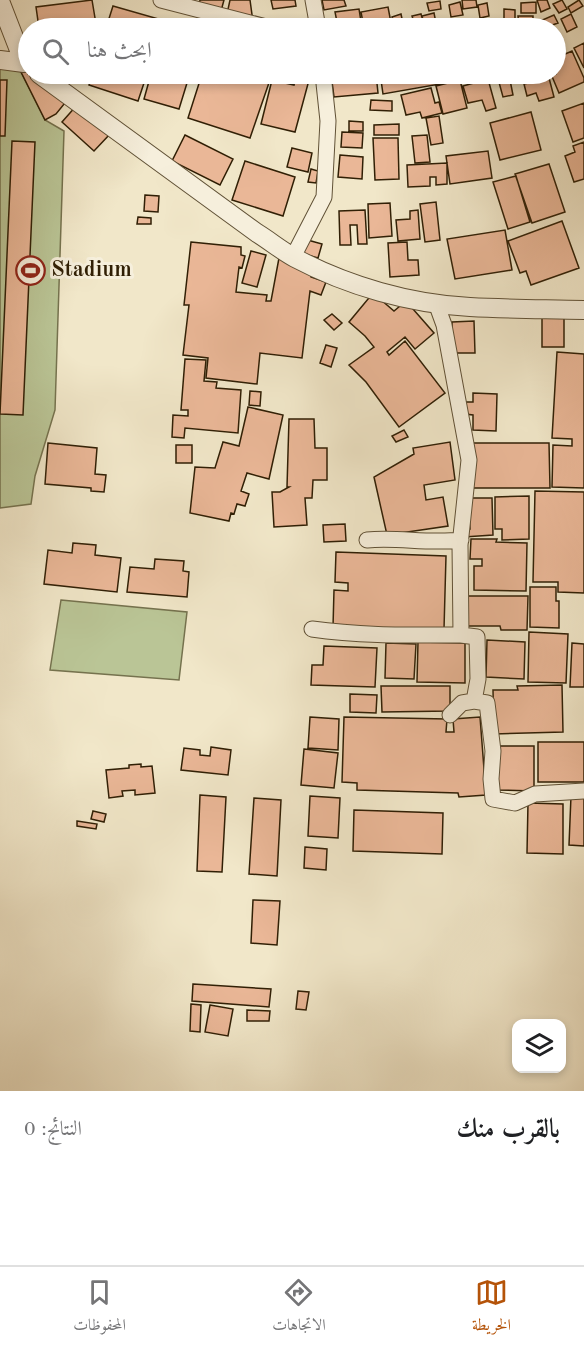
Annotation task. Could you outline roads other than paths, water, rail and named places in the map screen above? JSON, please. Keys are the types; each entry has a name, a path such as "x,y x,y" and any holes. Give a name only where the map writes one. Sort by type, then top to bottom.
{"street":[{"path":"161,0 231,18"},
{"path":"313,0 316,18"},
{"path":"0,1 18,41"},
{"path":"0,60 18,64"},
{"path":"53,84 130,142 293,257 324,272 363,286 436,303 468,307 584,310"},
{"path":"293,257 324,197 328,121 323,84"},
{"path":"436,303 444,325 469,460 461,540 461,635"},
{"path":"366,540 385,538 440,543 461,540"},
{"path":"312,629 342,633 477,637 478,680 474,700"},
{"path":"450,715 462,703 474,700 487,704 493,751 491,779 493,799 516,803 535,794 584,791"}],"place":[{"name":"Stadium","path":"30,270"}]}
